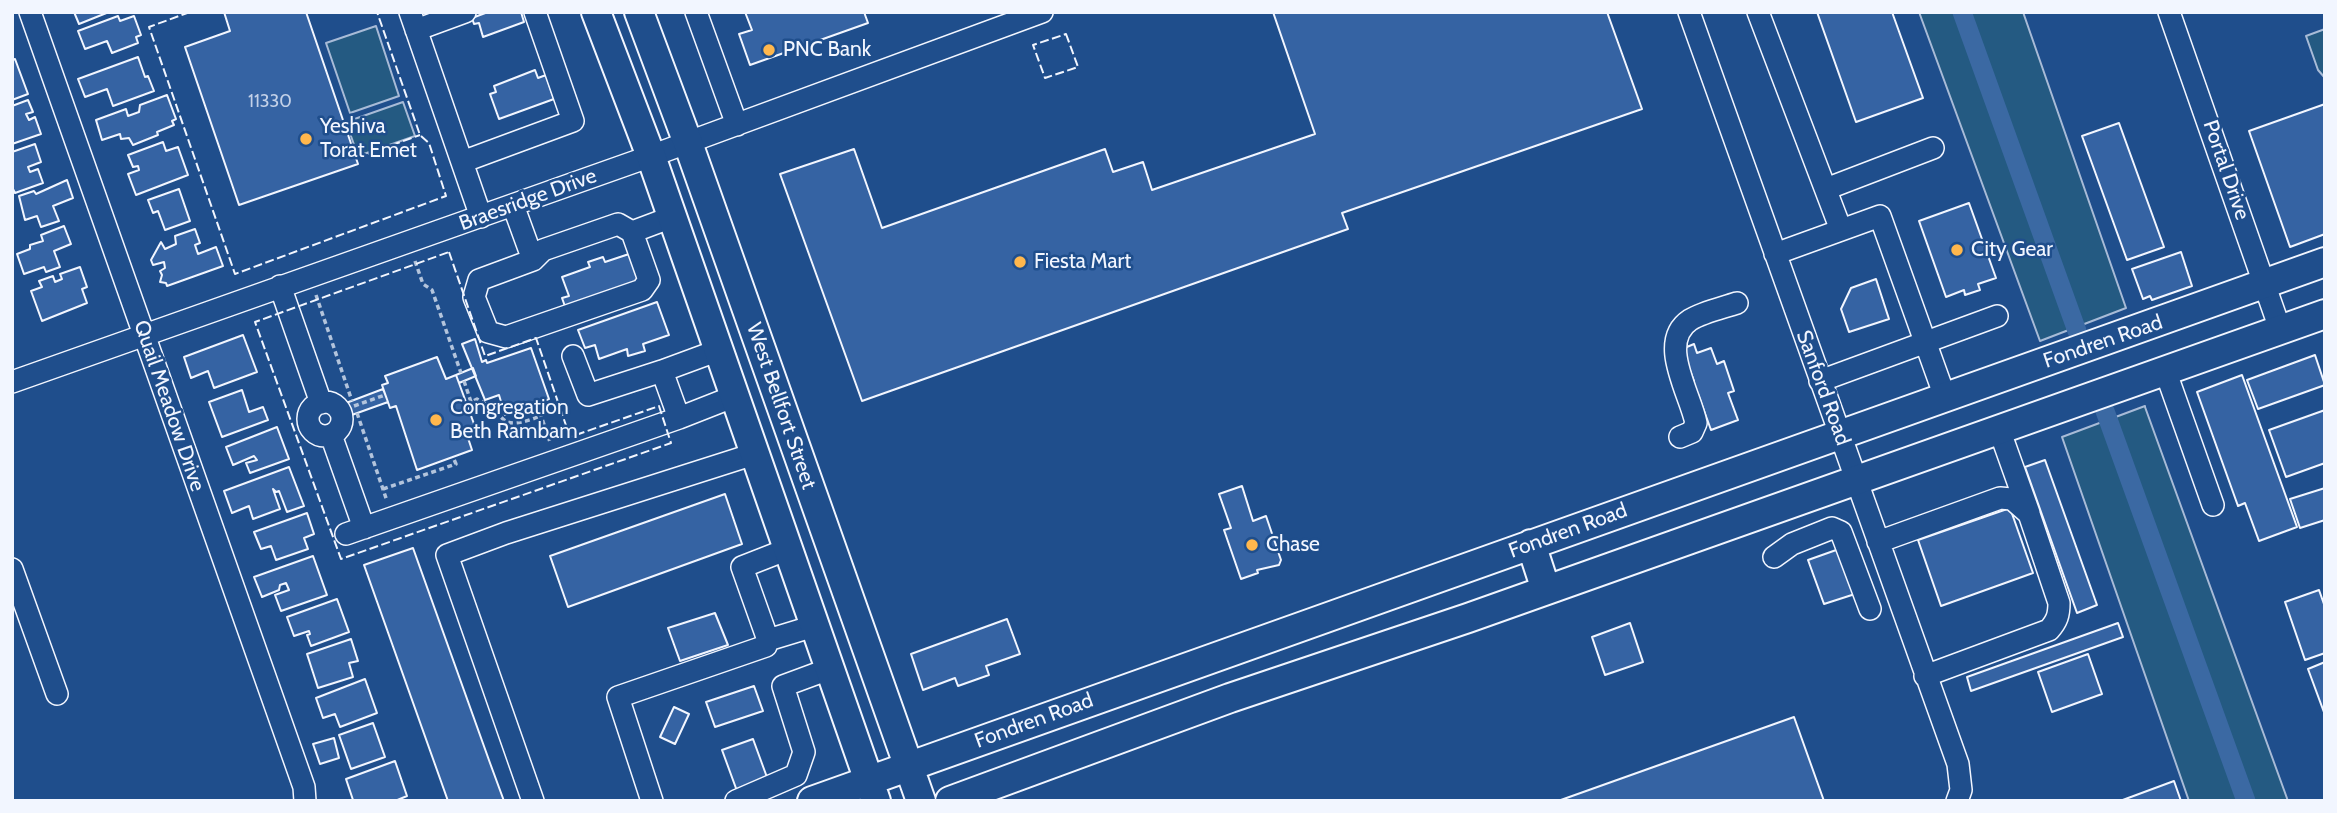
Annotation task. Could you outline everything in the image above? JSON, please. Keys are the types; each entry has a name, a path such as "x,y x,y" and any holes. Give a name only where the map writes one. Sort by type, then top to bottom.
{"main road":[{"name":"West Bellfort Street","path":"596,12 651,156 873,791"},
{"name":"West Bellfort Street","path":"639,12 688,143 920,801"},
{"name":"Fondren Road","path":"810,801 873,791 908,767 2325,262"},
{"path":"950,801 1230,698 1546,590 2325,314"},
{"path":"754,454 794,442"},
{"path":"1531,544 1546,590"},
{"path":"1216,656 1230,698"}],"street":[{"name":"Quail Meadow Drive","path":"30,12 304,787 305,801"},
{"path":"465,12 413,21 481,217"},
{"path":"696,12 737,125"},
{"name":"Braesridge Drive","path":"12,382 688,143 1042,12"},
{"name":"Sanford Road","path":"1689,12 1958,764 1961,790 1957,801"},
{"path":"1758,12 1842,230"},
{"name":"Portal Drive","path":"2169,12 2280,330"},
{"path":"462,162 573,121 542,14"},
{"path":"1826,189 1933,148"},
{"path":"513,205 533,260"},
{"path":"1775,254 1880,216 1945,397"},
{"path":"632,232 672,217"},
{"path":"618,224 632,232 649,280 642,290 506,337 488,332 474,297 479,280 533,260 543,250 618,224"},
{"path":"280,286 321,403 312,409 309,424 320,435 331,435 355,531 735,396"},
{"path":"1680,437 1692,432 1696,423 1674,355 1675,339 1681,328 1691,320 1737,303"},
{"path":"1820,381 1997,316"},
{"path":"573,356 588,395 719,350"},
{"path":"662,370 679,418"},
{"path":"2165,370 2213,505"},
{"path":"1925,676 2049,630 2059,616 2059,603 1999,429"},
{"path":"533,801 447,555 506,533 754,454"},
{"path":"1878,542 2000,498 2012,499 2029,514"},
{"path":"1773,557 1792,544 1832,528 1841,533 1870,609"},
{"path":"652,801 618,697 766,646 768,640 742,567 788,549"},
{"path":"12,569 57,694"},
{"path":"768,640 814,626"},
{"path":"736,801 796,775 804,752 783,685 830,669"},
{"path":"796,775 810,801"}],"path":[{"path":"409,243 422,284 432,290 461,373"},
{"path":"309,277 353,403 386,395"},
{"path":"464,381 471,402 477,399 489,405 510,424 520,424 541,416"},
{"path":"537,404 556,461"},
{"path":"357,413 393,518"},
{"path":"383,489 456,464 453,457"},
{"path":"420,468 422,475"}],"shaded area":[{"path":"1919,12 2023,12 2126,308 2040,341"},
{"path":"376,26 399,96 350,113 326,43"},
{"path":"2325,29 2325,78 2318,70 2306,36"},
{"path":"403,102 415,136 358,156 346,122"},
{"path":"2145,406 2288,801 2189,801 2062,437"}],"building":[{"path":"74,12 109,12 79,24"},
{"path":"224,12 306,12 358,164 239,205 185,47 230,31"},
{"path":"488,12 521,12 524,22 483,37 479,23 474,24 472,18"},
{"name":"PNC Bank","path":"745,12 864,12 868,23 750,65 739,34 752,30"},
{"path":"1273,12 1607,12 1642,109 1342,213 1348,229 862,401 780,174 854,149 882,228 1105,149 1113,172 1143,162 1152,190 1315,134"},
{"path":"1817,12 1892,12 1923,98 1856,122"},
{"path":"118,16 120,21 134,16 141,35 136,37 138,43 112,53 107,41 85,49 78,31"},
{"path":"138,57 145,77 148,76 154,91 113,106 107,89 85,97 78,79"},
{"path":"15,59 28,94 12,100 12,60"},
{"path":"535,70 538,78 546,75 554,99 499,119 490,94 496,92 494,86"},
{"path":"167,95 176,119 172,121 174,125 133,145 129,138 121,139 120,134 102,140 96,120 126,109 128,116 139,112 140,105"},
{"path":"28,100 33,112 26,114 29,120 35,117 41,134 12,144 12,106"},
{"path":"2325,104 2325,234 2290,247 2249,131"},
{"path":"2119,123 2164,247 2127,260 2082,136"},
{"path":"163,142 166,151 178,147 188,175 136,195 128,174 139,170 138,166 133,167 128,155"},
{"path":"35,144 41,162 28,167 30,172 38,169 43,183 15,193 12,187 12,152"},
{"path":"67,180 73,198 53,206 59,221 41,227 37,216 25,220 19,196 34,191 36,194"},
{"path":"179,189 190,221 165,230 158,211 153,213 148,200"},
{"name":"City Gear","path":"1969,203 1996,278 1978,284 1980,290 1965,295 1964,290 1946,297 1919,221"},
{"path":"64,226 71,244 54,251 60,267 46,272 44,267 24,274 17,254 30,249 30,245 43,241 41,235"},
{"path":"195,229 200,243 195,245 198,254 216,247 223,266 167,286 166,283 160,282 160,271 165,268 164,262 153,265 151,260 161,242 165,249 176,244 175,236"},
{"path":"2181,252 2192,286 2152,300 2150,296 2143,299 2132,269"},
{"path":"629,254 640,286 567,312 562,298 569,296 562,277 590,267 588,262 603,257 605,262"},
{"path":"80,267 87,287 82,289 87,303 42,321 31,291 42,287 39,281 53,276 55,282 62,279 60,274"},
{"path":"1876,279 1889,319 1849,332 1841,309 1851,288"},
{"path":"657,302 669,335 643,344 645,351 628,356 627,349 599,359 595,345 585,348 578,330"},
{"path":"243,335 257,372 214,388 208,371 191,378 184,357"},
{"path":"475,339 482,362 486,360 487,363 531,348 549,399 505,415 499,395 485,400 462,344"},
{"path":"1694,344 1697,353 1711,348 1717,364 1724,361 1734,391 1728,393 1738,420 1711,430 1698,394 1692,396 1687,383 1694,381 1682,349"},
{"path":"2315,355 2325,385 2258,409 2247,380"},
{"name":"Congregation Beth Rambam","path":"437,357 446,379 456,375 477,432 467,435 472,450 417,470 396,406 390,408 382,385 388,383 385,376"},
{"path":"473,368 476,376 459,383 456,375"},
{"path":"2242,375 2297,527 2259,541 2245,503 2238,506 2197,392"},
{"path":"383,389 388,402 349,416 344,414 343,406 346,403"},
{"path":"242,390 249,412 263,407 268,420 222,437 209,402"},
{"path":"2325,410 2325,463 2286,477 2269,430"},
{"path":"277,427 289,459 250,473 246,463 257,460 254,456 233,465 226,447"},
{"path":"2045,460 2097,605 2077,613 2025,467"},
{"path":"289,467 304,506 287,512 279,491 273,489 280,509 253,519 249,506 232,513 224,491"},
{"name":"Chase","path":"1242,486 1253,521 1266,516 1281,560 1279,565 1257,570 1258,573 1241,579 1224,530 1231,528 1219,494"},
{"path":"2325,488 2325,520 2300,528 2290,499"},
{"path":"725,494 742,544 568,607 550,556"},
{"path":"2010,508 2033,573 1941,606 1918,540"},
{"path":"307,513 314,534 304,538 308,549 276,560 271,546 261,549 254,532"},
{"path":"413,548 504,801 448,801 364,565"},
{"path":"1839,549 1855,594 1824,604 1808,560"},
{"path":"313,556 327,595 281,611 275,595 289,590 286,583 280,585 279,590 262,597 254,577"},
{"path":"2319,590 2325,607 2325,653 2305,660 2285,602"},
{"path":"337,599 349,632 311,646 307,635 310,634 309,631 294,636 287,617"},
{"path":"715,613 728,645 680,661 668,628"},
{"path":"1007,619 1020,654 986,666 989,675 958,686 955,678 923,690 911,654"},
{"path":"1630,623 1643,662 1605,675 1592,637"},
{"path":"2118,623 2123,637 1971,691 1967,677"},
{"path":"351,639 358,661 349,663 353,677 318,688 307,654"},
{"path":"2088,654 2102,694 2052,712 2038,672"},
{"path":"2325,662 2325,715 2308,669"},
{"path":"365,679 377,713 340,727 335,714 323,718 316,698"},
{"path":"754,686 763,711 715,727 706,702"},
{"path":"674,707 689,714 675,744 660,737"},
{"path":"1794,717 1824,801 1558,801"},
{"path":"373,723 385,757 351,769 339,735"},
{"path":"334,738 339,758 320,764 313,744"},
{"path":"753,739 768,780 737,791 722,750"},
{"path":"395,761 407,796 395,801 352,801 346,779"},
{"path":"2174,781 2181,801 2120,801"}],"waterway":[{"path":"1962,12 2077,331"},
{"path":"2105,411 2246,801"}],"fence":[{"path":"190,12 149,27 235,274 446,196 429,143 420,135 377,12"},
{"path":"1066,34 1078,67 1045,78 1033,45 1066,34"},
{"path":"356,158 420,135"},
{"path":"449,252 485,356 536,338 570,437 659,406 671,443 341,559 255,322 449,252"}],"place":[{"name":"PNC Bank","path":"769,50"},
{"name":"Yeshiva Torat Emet","path":"306,139"},
{"name":"City Gear","path":"1957,250"},
{"name":"Fiesta Mart","path":"1020,262"},
{"name":"Congregation Beth Rambam","path":"436,420"},
{"name":"Chase","path":"1252,545"}]}
